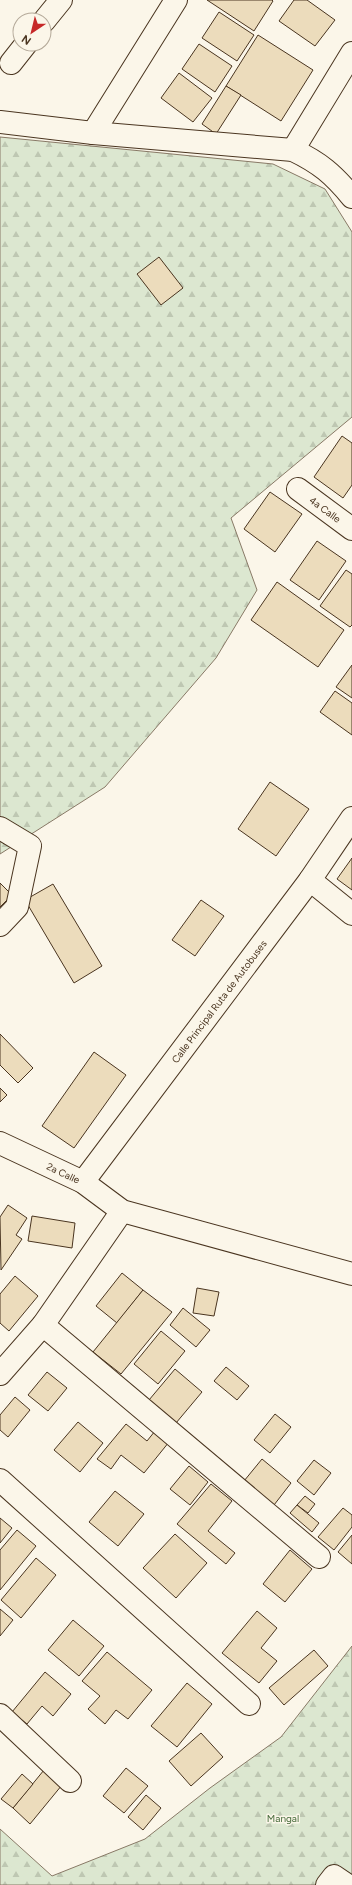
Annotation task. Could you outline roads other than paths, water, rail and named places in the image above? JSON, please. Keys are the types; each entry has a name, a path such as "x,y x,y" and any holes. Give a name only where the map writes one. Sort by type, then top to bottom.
{"street":[{"path":"51,12 61,0"},
{"path":"93,133 176,0"},
{"path":"11,63 20,52"},
{"path":"293,150 352,53"},
{"path":"0,122 93,133 293,150 317,162 338,180 352,197"},
{"name":"4a Calle","path":"298,489 352,529"},
{"name":"Calle Principal Ruta de Autobuses","path":"83,1182 310,880 352,818"},
{"path":"0,828 30,846 18,907 0,925"},
{"path":"310,880 352,914"},
{"name":"2a Calle","path":"0,1143 83,1182 122,1211"},
{"path":"0,1374 43,1325 122,1211 352,1274"},
{"path":"43,1325 319,1557"},
{"path":"0,1480 249,1704"},
{"path":"0,1715 70,1780"},
{"path":"327,1885 334,1876 347,1885"}],"park label":[{"name":"Mangal","path":"283,1818"}]}
